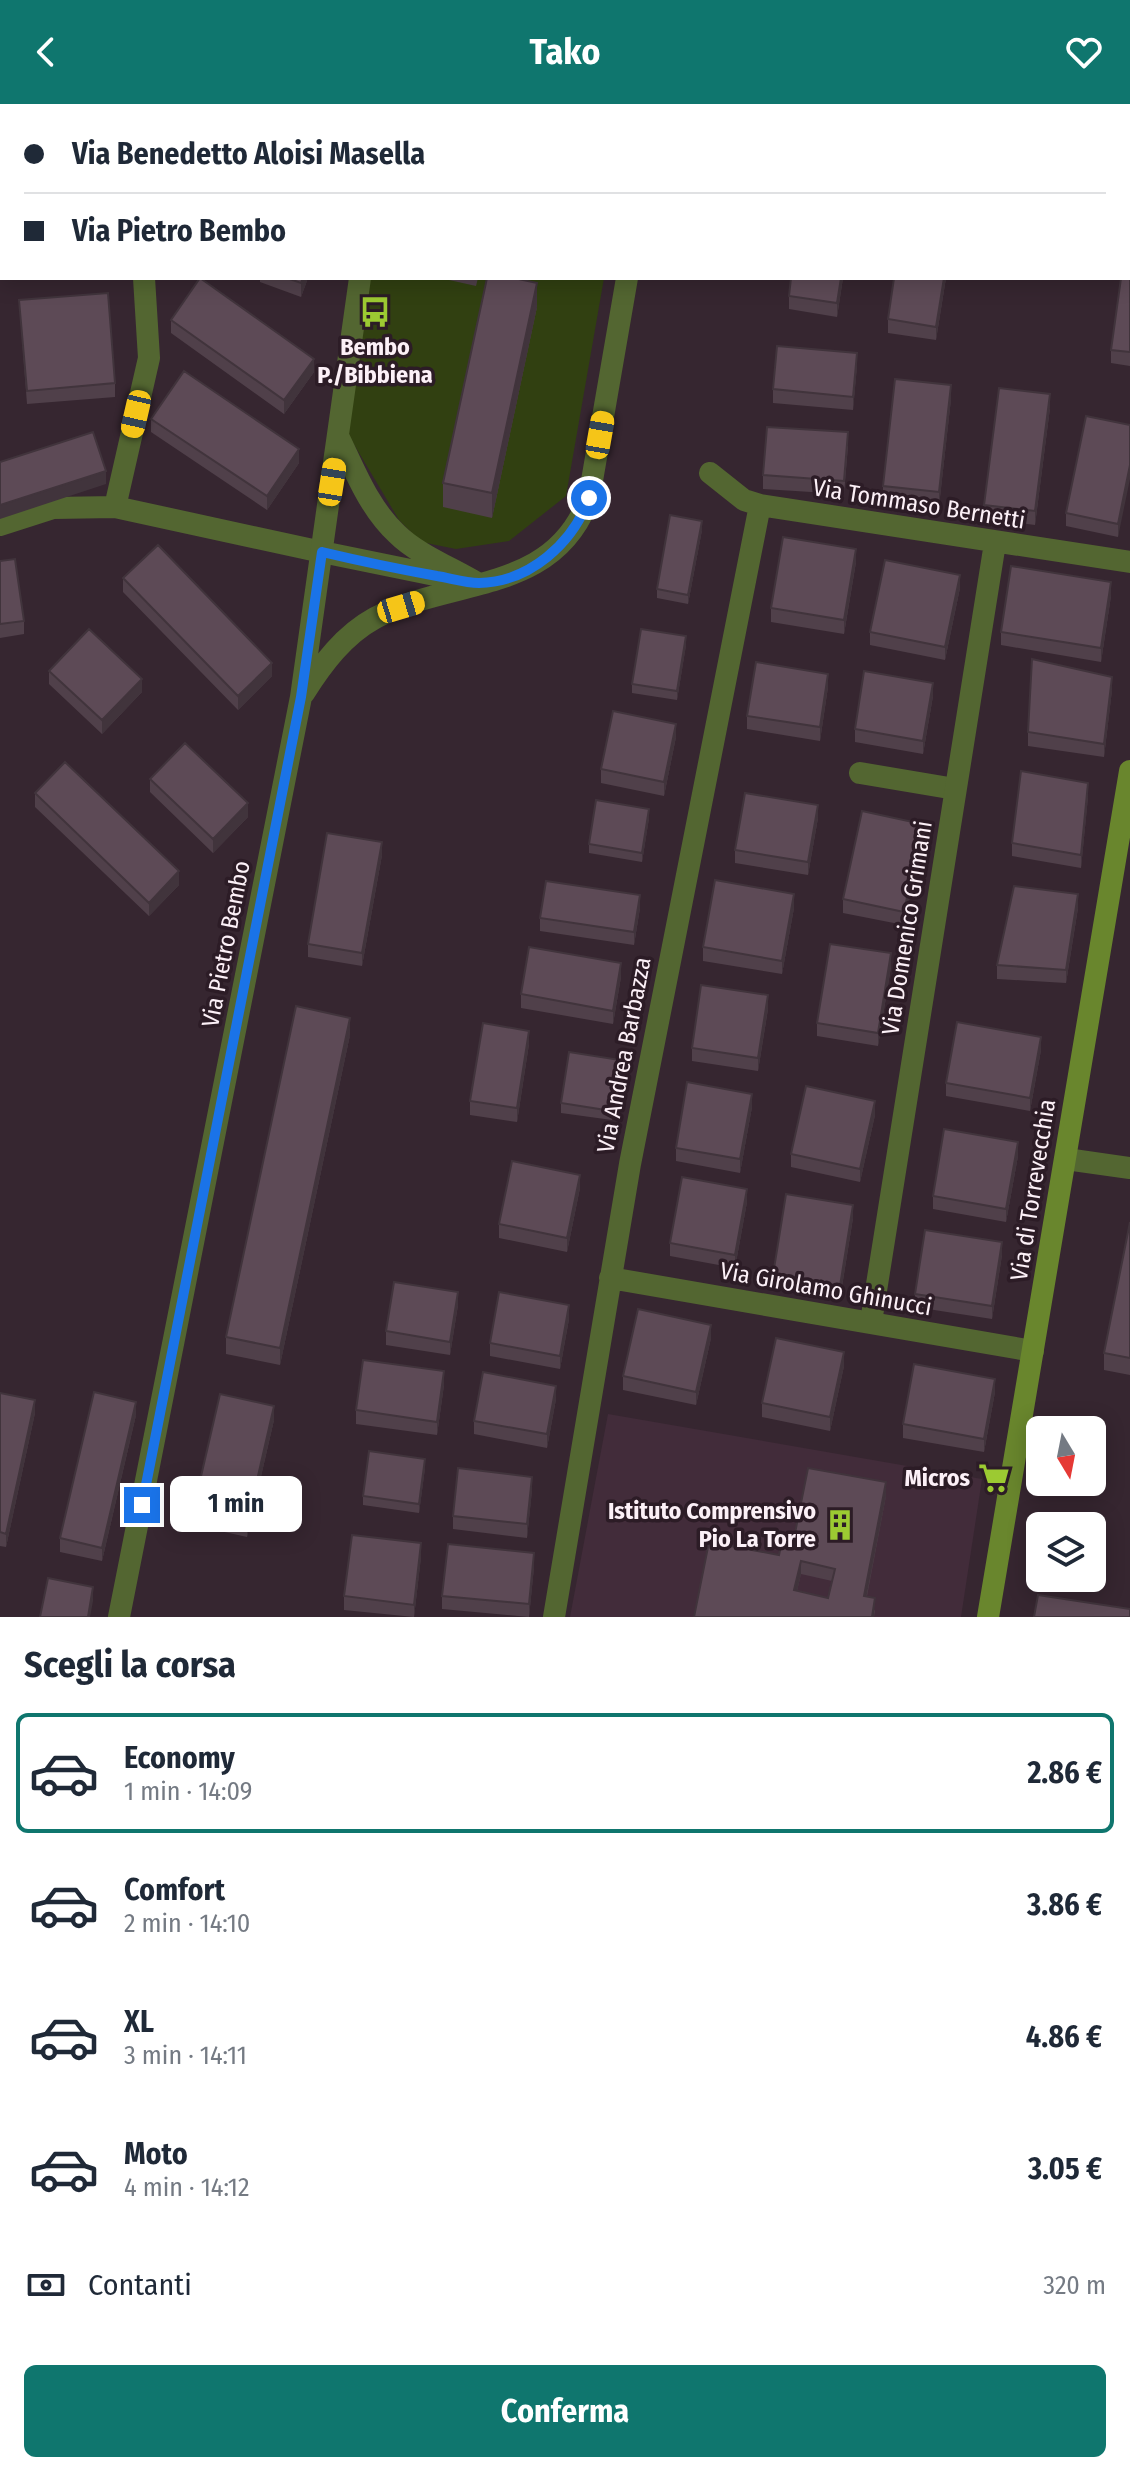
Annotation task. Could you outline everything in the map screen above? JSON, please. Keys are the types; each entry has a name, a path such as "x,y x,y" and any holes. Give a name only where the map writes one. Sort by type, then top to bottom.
{"main road":[{"name":"Via di Torrevecchia","path":"988,1617 1130,771"}],"street":[{"path":"115,507 149,358 144,280"},
{"name":"Via Pietro Bembo","path":"119,1617 301,697 360,280"},
{"path":"301,697 333,652 376,618 477,583 511,575 540,562 565,542 582,518 589,498 627,280"},
{"path":"339,438 363,488 397,534 477,583"},
{"name":"Via Tommaso Bernetti","path":"710,473 744,500 760,505 1130,562"},
{"name":"Via Andrea Barbazza","path":"554,1617 630,1164 760,505"},
{"path":"0,525 53,508 115,507 477,583"},
{"name":"Via Domenico Grimani","path":"871,1322 995,543"},
{"path":"860,773 955,789"},
{"path":"1066,1159 1130,1168"},
{"name":"Via Girolamo Ghinucci","path":"610,1278 1033,1351"}],"shaded area":[{"path":"608,1414 982,1479 961,1617 570,1617"}],"green space":[{"path":"368,280 604,280 566,496 509,541 456,549 421,542 399,520 346,431"}],"building":[{"path":"199,280 203,280 314,359 284,400 171,320"},
{"path":"487,280 537,283 492,493 443,483"},
{"path":"791,280 841,280 837,303 789,296"},
{"path":"894,280 944,280 936,327 888,319"},
{"path":"1121,280 1130,280 1130,352 1111,350"},
{"path":"108,293 115,383 27,391 19,300"},
{"path":"777,346 857,353 853,397 773,389"},
{"path":"184,371 299,449 267,496 151,419"},
{"path":"895,379 951,385 939,492 883,486"},
{"path":"999,388 1050,394 1035,511 984,505"},
{"path":"1086,416 1130,425 1130,465 1118,524 1066,513"},
{"path":"767,427 848,432 844,481 763,475"},
{"path":"93,432 106,471 0,505 0,462"},
{"path":"670,515 702,521 688,595 657,589"},
{"path":"783,537 856,549 844,620 771,608"},
{"path":"158,545 272,663 238,696 123,578"},
{"path":"15,559 24,621 0,624 0,561"},
{"path":"885,560 960,575 945,647 870,632"},
{"path":"1011,566 1111,582 1101,648 1001,632"},
{"path":"89,629 142,679 102,720 49,671"},
{"path":"641,629 686,636 677,691 632,684"},
{"path":"1032,659 1112,677 1104,744 1028,732"},
{"path":"756,662 828,674 820,727 747,716"},
{"path":"864,671 933,683 923,741 855,729"},
{"path":"613,711 676,724 664,782 601,769"},
{"path":"185,743 248,803 213,839 150,779"},
{"path":"65,762 179,871 149,903 35,793"},
{"path":"1021,771 1088,783 1081,855 1012,843"},
{"path":"745,793 818,805 808,862 735,850"},
{"path":"596,800 649,809 642,853 589,844"},
{"path":"862,811 922,824 904,912 843,899"},
{"path":"327,833 382,842 362,953 308,944"},
{"path":"715,880 794,894 782,961 703,947"},
{"path":"546,881 640,895 634,932 540,918"},
{"path":"1014,886 1078,894 1066,970 997,965"},
{"path":"830,944 891,953 878,1033 817,1023"},
{"path":"529,947 621,963 613,1011 521,994"},
{"path":"701,985 768,995 758,1058 692,1048"},
{"path":"296,1006 350,1018 280,1348 226,1337"},
{"path":"957,1022 1041,1037 1030,1098 946,1083"},
{"path":"483,1023 529,1031 517,1108 470,1101"},
{"path":"569,1052 620,1060 612,1111 561,1103"},
{"path":"687,1082 752,1094 740,1159 676,1148"},
{"path":"806,1086 875,1101 860,1169 791,1154"},
{"path":"944,1129 1018,1142 1006,1209 933,1196"},
{"path":"512,1161 580,1175 567,1238 499,1224"},
{"path":"682,1177 747,1189 735,1255 670,1243"},
{"path":"786,1194 853,1205 840,1286 773,1275"},
{"path":"1130,1222 1130,1358 1104,1353"},
{"path":"925,1230 1002,1242 992,1306 915,1294"},
{"path":"394,1282 458,1292 450,1342 386,1331"},
{"path":"499,1292 569,1305 560,1356 490,1343"},
{"path":"638,1309 711,1325 696,1392 623,1376"},
{"path":"776,1338 844,1352 830,1417 762,1403"},
{"path":"363,1360 444,1371 437,1422 356,1410"},
{"path":"914,1364 995,1379 984,1439 903,1424"},
{"path":"483,1372 556,1386 547,1434 474,1421"},
{"path":"94,1392 136,1402 102,1548 60,1538"},
{"path":"0,1393 35,1400 6,1534 0,1532"},
{"path":"220,1394 274,1406 247,1524 193,1511"},
{"path":"369,1451 425,1459 419,1504 363,1496"},
{"path":"458,1468 532,1477 527,1524 453,1516"},
{"name":"Istituto Comprensivo Pio La Torre","path":"808,1468 886,1482 864,1596 875,1598 872,1617 694,1617 709,1542 779,1555 782,1541 793,1543","holes":["801,1561 835,1569 828,1598 794,1590"]},
{"path":"352,1535 421,1543 414,1605 344,1596"},
{"path":"448,1544 534,1553 529,1604 442,1596"},
{"path":"48,1578 93,1587 88,1617 40,1617"},
{"path":"1038,1595 1130,1609 1130,1617 1034,1617"}],"place":[{"name":"Bembo P./Bibbiena","path":"375,312"},
{"name":"Micros","path":"994,1478"},
{"name":"Istituto Comprensivo Pio La Torre","path":"840,1525"}],"route":[{"path":"142,1505 301,697 322,552 477,583 489,582 521,571 550,555 576,527 589,498"}]}
